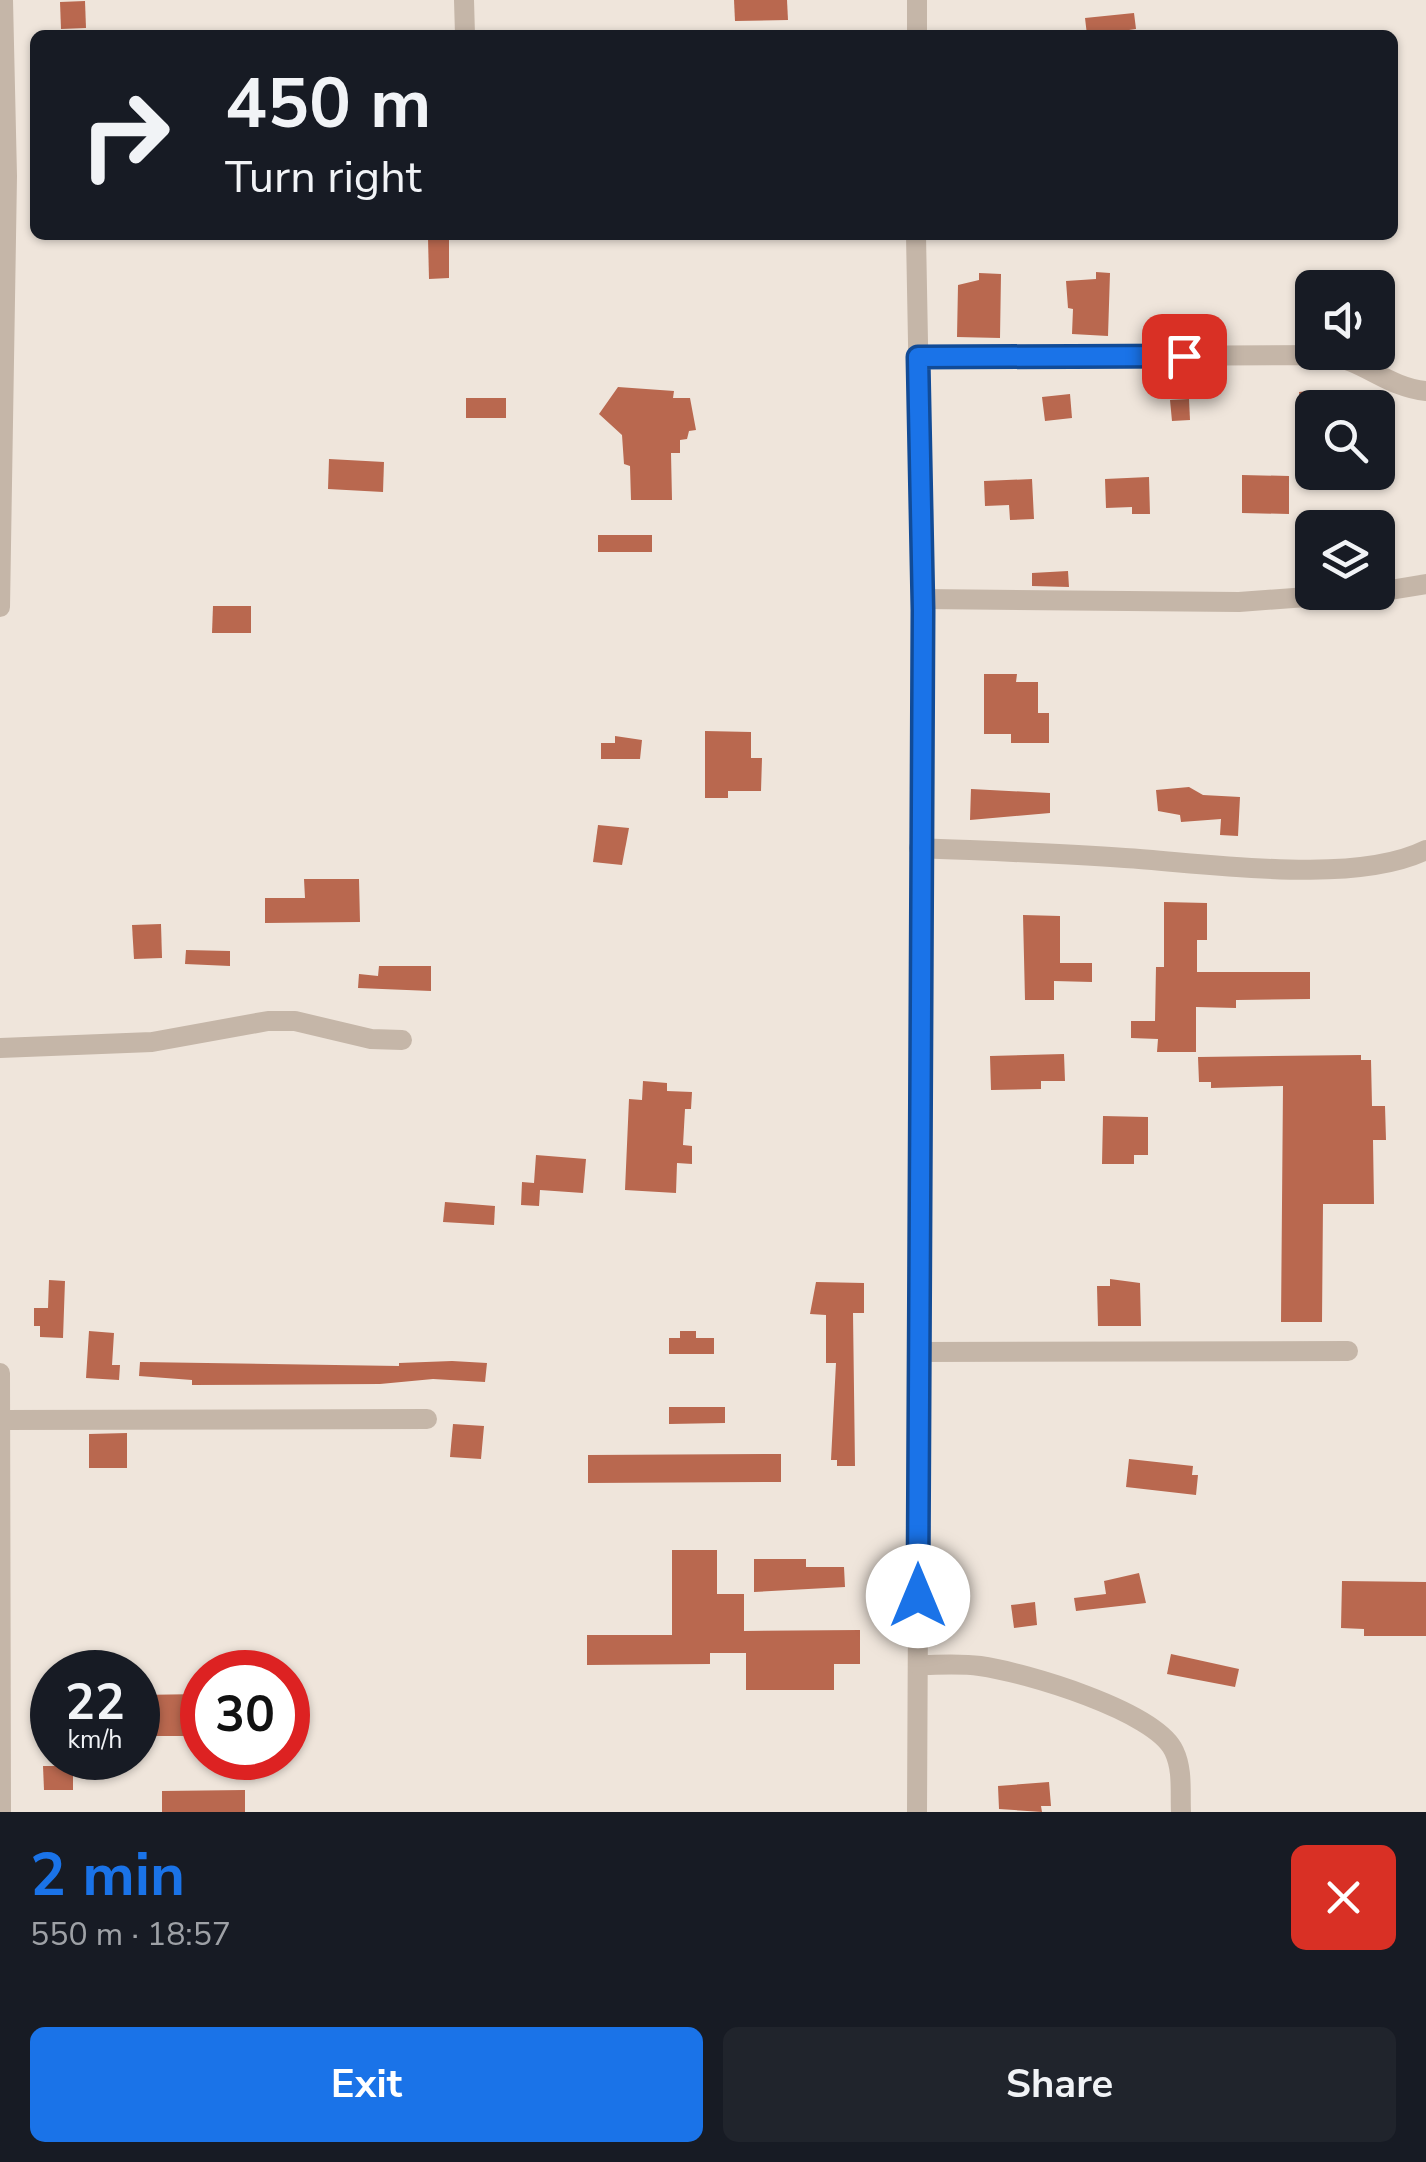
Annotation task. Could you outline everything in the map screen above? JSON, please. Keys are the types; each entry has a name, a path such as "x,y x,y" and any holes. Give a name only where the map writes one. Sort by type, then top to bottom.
{"street":[{"path":"0,607 7,176 3,0"},
{"path":"464,0 465,30"},
{"path":"917,0 917,30"},
{"path":"916,240 923,599 916,1812"},
{"path":"918,357 1330,354 1350,359 1398,386 1426,391"},
{"path":"1395,589 1426,584"},
{"path":"923,599 1238,602 1295,598"},
{"path":"919,848 1275,868 1374,865 1406,860 1426,850"},
{"path":"0,1048 152,1042 268,1020 295,1020 371,1039 402,1040"},
{"path":"918,1352 1348,1351"},
{"path":"0,1373 1,1812"},
{"path":"1,1420 426,1419"},
{"path":"918,1665 976,1665 1020,1674 1138,1715 1158,1728 1173,1749 1180,1773 1180,1812"}],"building":[{"path":"734,0 787,0 788,20 735,21"},
{"path":"85,1 86,28 61,29 60,2"},
{"path":"1134,13 1136,29 1086,30 1085,18"},
{"path":"428,240 449,240 449,278 429,279"},
{"path":"1096,272 1110,273 1108,336 1072,334 1073,309 1068,308 1066,281 1096,279"},
{"path":"979,273 1001,274 1000,338 957,337 958,285 979,280"},
{"path":"618,387 674,391 673,398 690,398 696,430 680,440 680,453 671,453 672,500 631,500 630,466 624,464 622,435 599,414"},
{"path":"1070,394 1072,418 1045,421 1042,397"},
{"path":"466,398 506,398 506,418 466,418"},
{"path":"1189,399 1190,420 1172,421 1170,400"},
{"path":"329,459 384,462 383,492 328,489"},
{"path":"1242,475 1289,476 1289,514 1242,513"},
{"path":"1149,477 1150,514 1132,514 1132,507 1106,508 1105,479"},
{"path":"1032,479 1034,519 1010,520 1009,505 985,506 984,481"},
{"path":"598,535 652,535 652,552 598,552"},
{"path":"1068,571 1069,587 1032,586 1032,573"},
{"path":"213,606 251,606 251,633 212,633"},
{"path":"984,674 1017,674 1016,682 1038,682 1038,713 1049,713 1049,743 1011,743 1011,734 984,734"},
{"path":"705,731 751,732 751,758 762,758 761,791 728,791 728,798 705,798"},
{"path":"615,736 642,740 640,759 601,759 601,743 615,743"},
{"path":"1189,787 1203,795 1240,797 1238,836 1220,835 1221,819 1181,822 1180,815 1158,811 1156,790"},
{"path":"971,789 1050,793 1050,813 970,820"},
{"path":"598,825 629,828 622,865 593,862"},
{"path":"304,879 359,879 360,922 265,923 265,898 305,898"},
{"path":"1164,902 1207,903 1207,940 1197,940 1197,972 1310,972 1310,999 1236,1000 1236,1008 1196,1007 1196,1052 1157,1052 1158,1039 1131,1038 1131,1021 1155,1021 1156,967 1164,967"},
{"path":"1023,915 1060,916 1060,963 1092,963 1092,982 1054,981 1054,1000 1025,1000"},
{"path":"161,924 162,958 134,959 132,925"},
{"path":"186,950 230,951 230,966 185,964"},
{"path":"379,966 431,966 431,991 358,988 359,974 378,976"},
{"path":"1064,1054 1065,1081 1041,1081 1041,1089 991,1090 990,1056"},
{"path":"1361,1055 1361,1060 1371,1060 1372,1106 1385,1106 1386,1140 1373,1140 1374,1204 1323,1204 1322,1322 1281,1322 1283,1086 1211,1088 1211,1082 1199,1082 1198,1057"},
{"path":"643,1081 667,1083 667,1091 692,1092 691,1109 685,1109 683,1145 692,1146 692,1164 677,1163 676,1193 625,1190 629,1099 642,1100"},
{"path":"1103,1116 1148,1117 1148,1155 1134,1155 1134,1164 1102,1164"},
{"path":"536,1155 586,1159 583,1193 540,1190 539,1206 521,1205 522,1182 534,1183"},
{"path":"445,1202 495,1206 494,1225 443,1222"},
{"path":"1110,1279 1140,1283 1141,1326 1098,1326 1097,1286 1110,1286"},
{"path":"49,1280 65,1281 63,1338 40,1337 40,1326 34,1326 34,1308 48,1308"},
{"path":"816,1282 864,1283 864,1313 853,1313 855,1466 837,1466 837,1460 831,1460 836,1363 826,1363 826,1315 810,1314"},
{"path":"89,1331 114,1333 112,1365 120,1365 119,1380 86,1378"},
{"path":"680,1331 696,1331 696,1338 714,1338 714,1354 669,1354 669,1338 680,1338"},
{"path":"452,1361 487,1363 485,1382 433,1379 380,1384 192,1385 192,1380 139,1376 140,1362 399,1366"},
{"path":"669,1407 725,1407 725,1423 669,1424"},
{"path":"453,1424 484,1426 481,1459 450,1457"},
{"path":"127,1433 127,1468 89,1468 89,1434"},
{"path":"781,1454 781,1482 588,1483 588,1455"},
{"path":"1129,1459 1193,1466 1192,1475 1198,1475 1196,1495 1126,1487"},
{"path":"672,1550 717,1550 717,1594 744,1594 744,1631 860,1630 860,1664 834,1664 834,1690 746,1690 746,1653 710,1653 710,1664 587,1665 587,1635 672,1635"},
{"path":"754,1559 806,1559 806,1567 844,1567 845,1587 754,1592"},
{"path":"1139,1573 1146,1603 1076,1611 1074,1598 1106,1594 1104,1581"},
{"path":"1342,1581 1426,1582 1426,1636 1364,1636 1364,1629 1341,1628"},
{"path":"1035,1602 1037,1625 1014,1628 1011,1605"},
{"path":"1171,1654 1239,1669 1235,1687 1167,1674"},
{"path":"180,1694 180,1736 160,1736 160,1695"},
{"path":"44,1780 73,1780 73,1790 44,1790"},
{"path":"1049,1782 1051,1806 1041,1806 1042,1812 999,1809 998,1786"},
{"path":"245,1790 245,1812 162,1812 162,1791"}],"route":[{"path":"918,1596 923,610 918,357 1184,356"}]}
